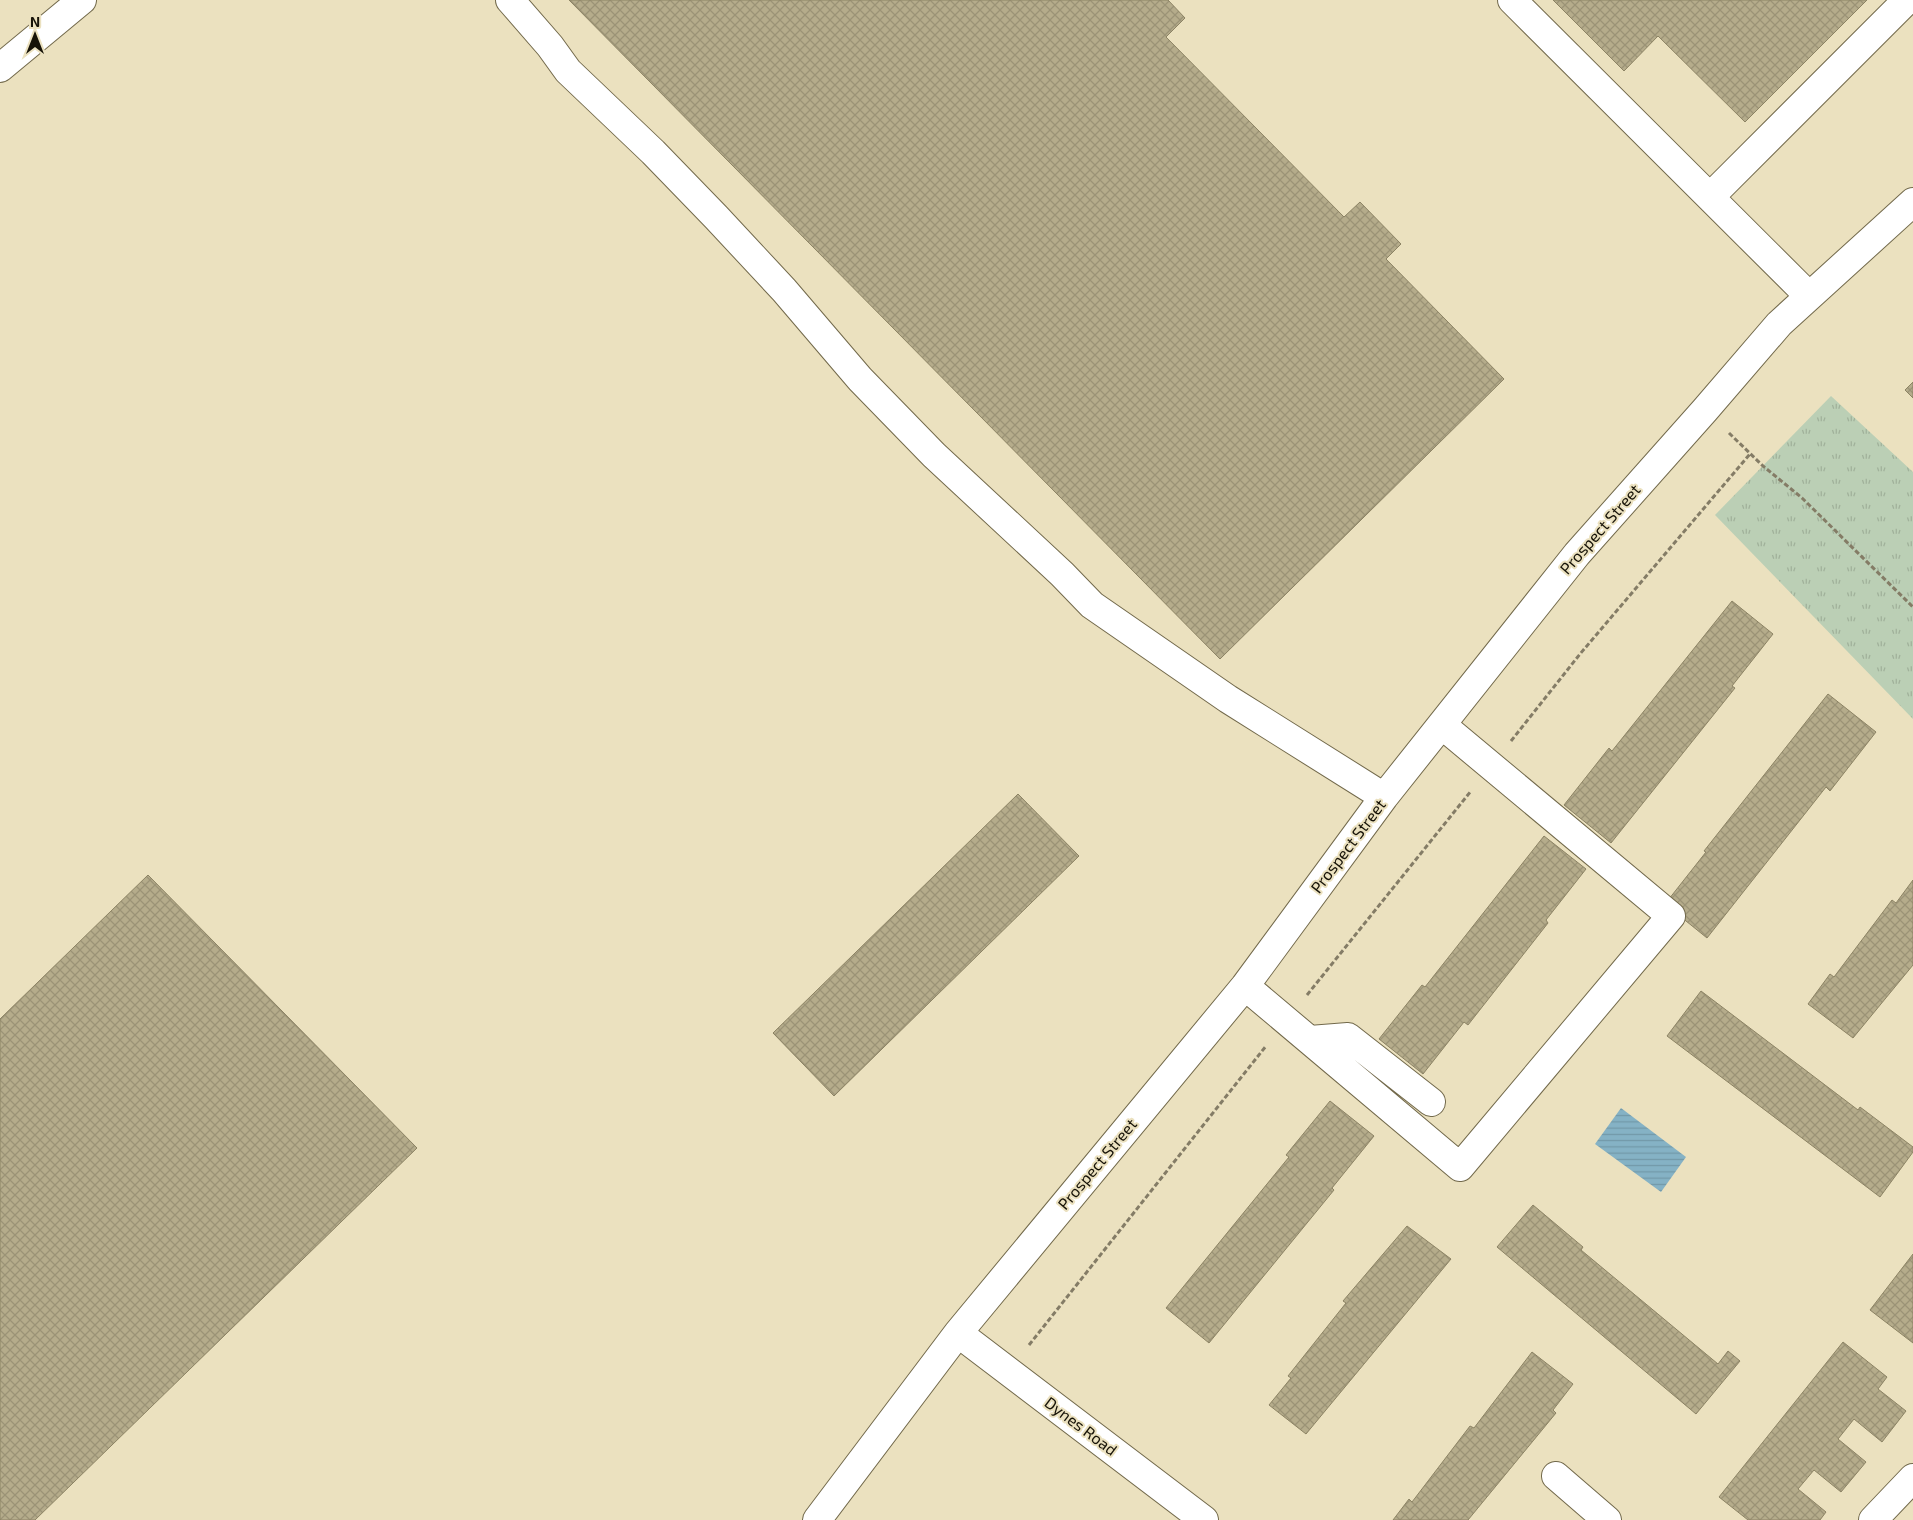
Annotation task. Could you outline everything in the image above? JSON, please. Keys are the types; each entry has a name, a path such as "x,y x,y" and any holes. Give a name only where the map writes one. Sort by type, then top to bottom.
{"street":[{"path":"0,68 82,0"},
{"path":"510,0 550,46 568,71 653,152 716,217 784,290 860,379 934,455 1092,605 1228,699 1384,797"},
{"path":"1512,0 1809,296"},
{"path":"1710,198 1907,0"},
{"name":"Prospect Street","path":"817,1520 958,1333 1245,986 1384,797 1577,554 1779,324 1809,296 1910,212"},
{"path":"1245,986 1460,1166 1671,916 1442,725"},
{"path":"1310,1040 1348,1037 1431,1102"},
{"name":"Dynes Road","path":"958,1333 1204,1520"},
{"path":"1556,1476 1607,1520"},
{"path":"1873,1520 1913,1478"}],"path":[{"path":"1009,1371 1580,654 1750,454 1802,498 1913,607"}],"green space":[{"path":"1831,396 1913,472 1913,719 1715,515"}],"water":[{"path":"1621,1108 1686,1157 1661,1192 1595,1144"}],"building":[{"path":"569,0 1168,0 1185,18 1166,37 1344,217 1360,202 1401,244 1386,259 1504,379 1220,659"},
{"path":"1553,0 1867,0 1745,122 1658,36 1624,71"},
{"path":"1913,382 1913,398 1905,390"},
{"path":"1732,601 1773,634 1732,686 1735,688 1611,843 1564,805 1609,748 1612,751"},
{"path":"1828,694 1876,732 1830,791 1826,787 1707,938 1665,904 1706,852 1704,851"},
{"path":"1018,794 1079,856 834,1096 773,1033"},
{"path":"1544,836 1586,869 1546,920 1548,923 1468,1025 1464,1022 1423,1074 1379,1039 1422,985 1425,987"},
{"path":"148,875 417,1148 35,1520 0,1520 0,1019"},
{"path":"1913,880 1913,965 1853,1038 1808,1004 1830,974 1834,977 1892,900 1896,903"},
{"path":"1701,991 1858,1110 1860,1107 1913,1147 1913,1152 1880,1197 1667,1036"},
{"path":"1330,1101 1374,1136 1332,1188 1334,1190 1209,1343 1166,1308 1289,1157 1286,1155"},
{"path":"1533,1205 1583,1247 1581,1250 1718,1364 1728,1351 1740,1361 1696,1414 1497,1247"},
{"path":"1407,1226 1451,1259 1306,1434 1269,1405 1291,1378 1288,1376 1346,1303 1343,1301"},
{"path":"1913,1254 1913,1343 1870,1310"},
{"path":"1843,1342 1887,1377 1878,1389 1906,1411 1882,1442 1854,1419 1838,1439 1866,1462 1841,1492 1814,1470 1798,1489 1826,1512 1820,1520 1748,1520 1719,1497"},
{"path":"1532,1352 1573,1384 1553,1410 1556,1413 1468,1520 1393,1520 1409,1499 1412,1502 1470,1426 1474,1428"}]}
